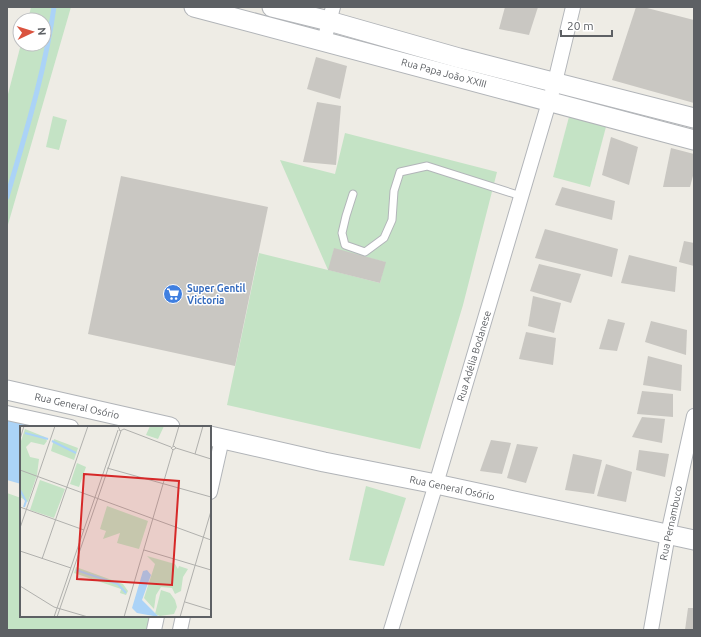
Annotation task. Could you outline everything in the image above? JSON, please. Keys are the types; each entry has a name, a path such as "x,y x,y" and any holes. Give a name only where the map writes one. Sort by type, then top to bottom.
{"street":[{"name":"Rua Papa João XXIII","path":"194,7 694,140"},
{"path":"265,26 269,7"},
{"name":"Rua Papa João XXIII","path":"272,7 331,14 459,58 686,116"},
{"name":"Rua Adélia Bodanese","path":"391,630 436,484 555,82 573,7"},
{"path":"324,41 331,14"},
{"path":"454,76 459,58"},
{"path":"673,135 686,116"},
{"name":"Rua General Osório","path":"7,390 166,426"},
{"path":"7,413 66,426"},
{"name":"Rua Pernambuco","path":"651,630 668,534 694,416"},
{"path":"211,483 216,437"},
{"name":"Rua General Osório","path":"216,437 324,462 436,484 694,540"},
{"path":"154,630 157,617"},
{"path":"180,630 183,617"}],"lane":[{"path":"353,194 342,233 346,245 365,252 384,238 392,220 394,191 400,172 427,166 521,196"}],"green space":[{"path":"31,7 71,7 7,228 7,98 19,52 52,52 52,12 30,12"},
{"path":"570,113 607,123 590,187 553,177"},
{"path":"53,116 67,120 59,150 46,147"},
{"path":"345,133 497,172 463,305 420,449 227,405 259,253 328,270 280,160 335,174","holes":["334,249 385,262 380,283 329,270"]},
{"path":"366,486 406,498 384,566 349,560"},
{"path":"7,493 20,498 20,617 150,617 147,630 7,630"}],"water":[{"path":"7,419 34,426 20,426 20,484 7,480"}],"building":[{"path":"505,7 538,7 529,35 499,29"},
{"path":"636,7 643,7 694,20 694,103 612,80"},
{"path":"316,57 347,66 340,99 307,89"},
{"path":"317,102 341,106 336,165 303,162"},
{"path":"611,137 638,147 629,185 602,175"},
{"path":"671,148 694,154 694,172 690,187 663,187"},
{"name":"Super Gentil Victoria","path":"121,176 268,207 235,366 88,334"},
{"path":"562,187 615,201 612,220 555,205"},
{"path":"545,229 618,249 612,277 535,258"},
{"path":"684,241 694,243 694,266 679,262"},
{"path":"334,248 386,262 380,283 328,270"},
{"path":"629,255 677,267 675,292 621,283"},
{"path":"539,264 581,274 571,303 530,291"},
{"path":"533,296 561,303 554,333 528,326"},
{"path":"608,319 625,323 617,351 599,349"},
{"path":"651,321 687,330 686,355 645,342"},
{"path":"526,332 556,338 553,365 519,359"},
{"path":"648,356 682,365 681,391 643,385"},
{"path":"642,391 673,394 673,417 637,414"},
{"path":"642,417 665,419 662,443 632,437"},
{"path":"491,440 511,443 502,474 480,471"},
{"path":"517,444 538,447 526,483 507,478"},
{"path":"639,450 669,454 665,477 636,470"},
{"path":"573,454 602,460 594,494 565,490"},
{"path":"606,464 632,472 626,502 597,496"},
{"path":"688,608 694,608 694,630 685,630"}],"waterway":[{"path":"7,197 40,79 54,7"}],"place":[{"name":"Super Gentil Victoria","path":"173,294"}]}
